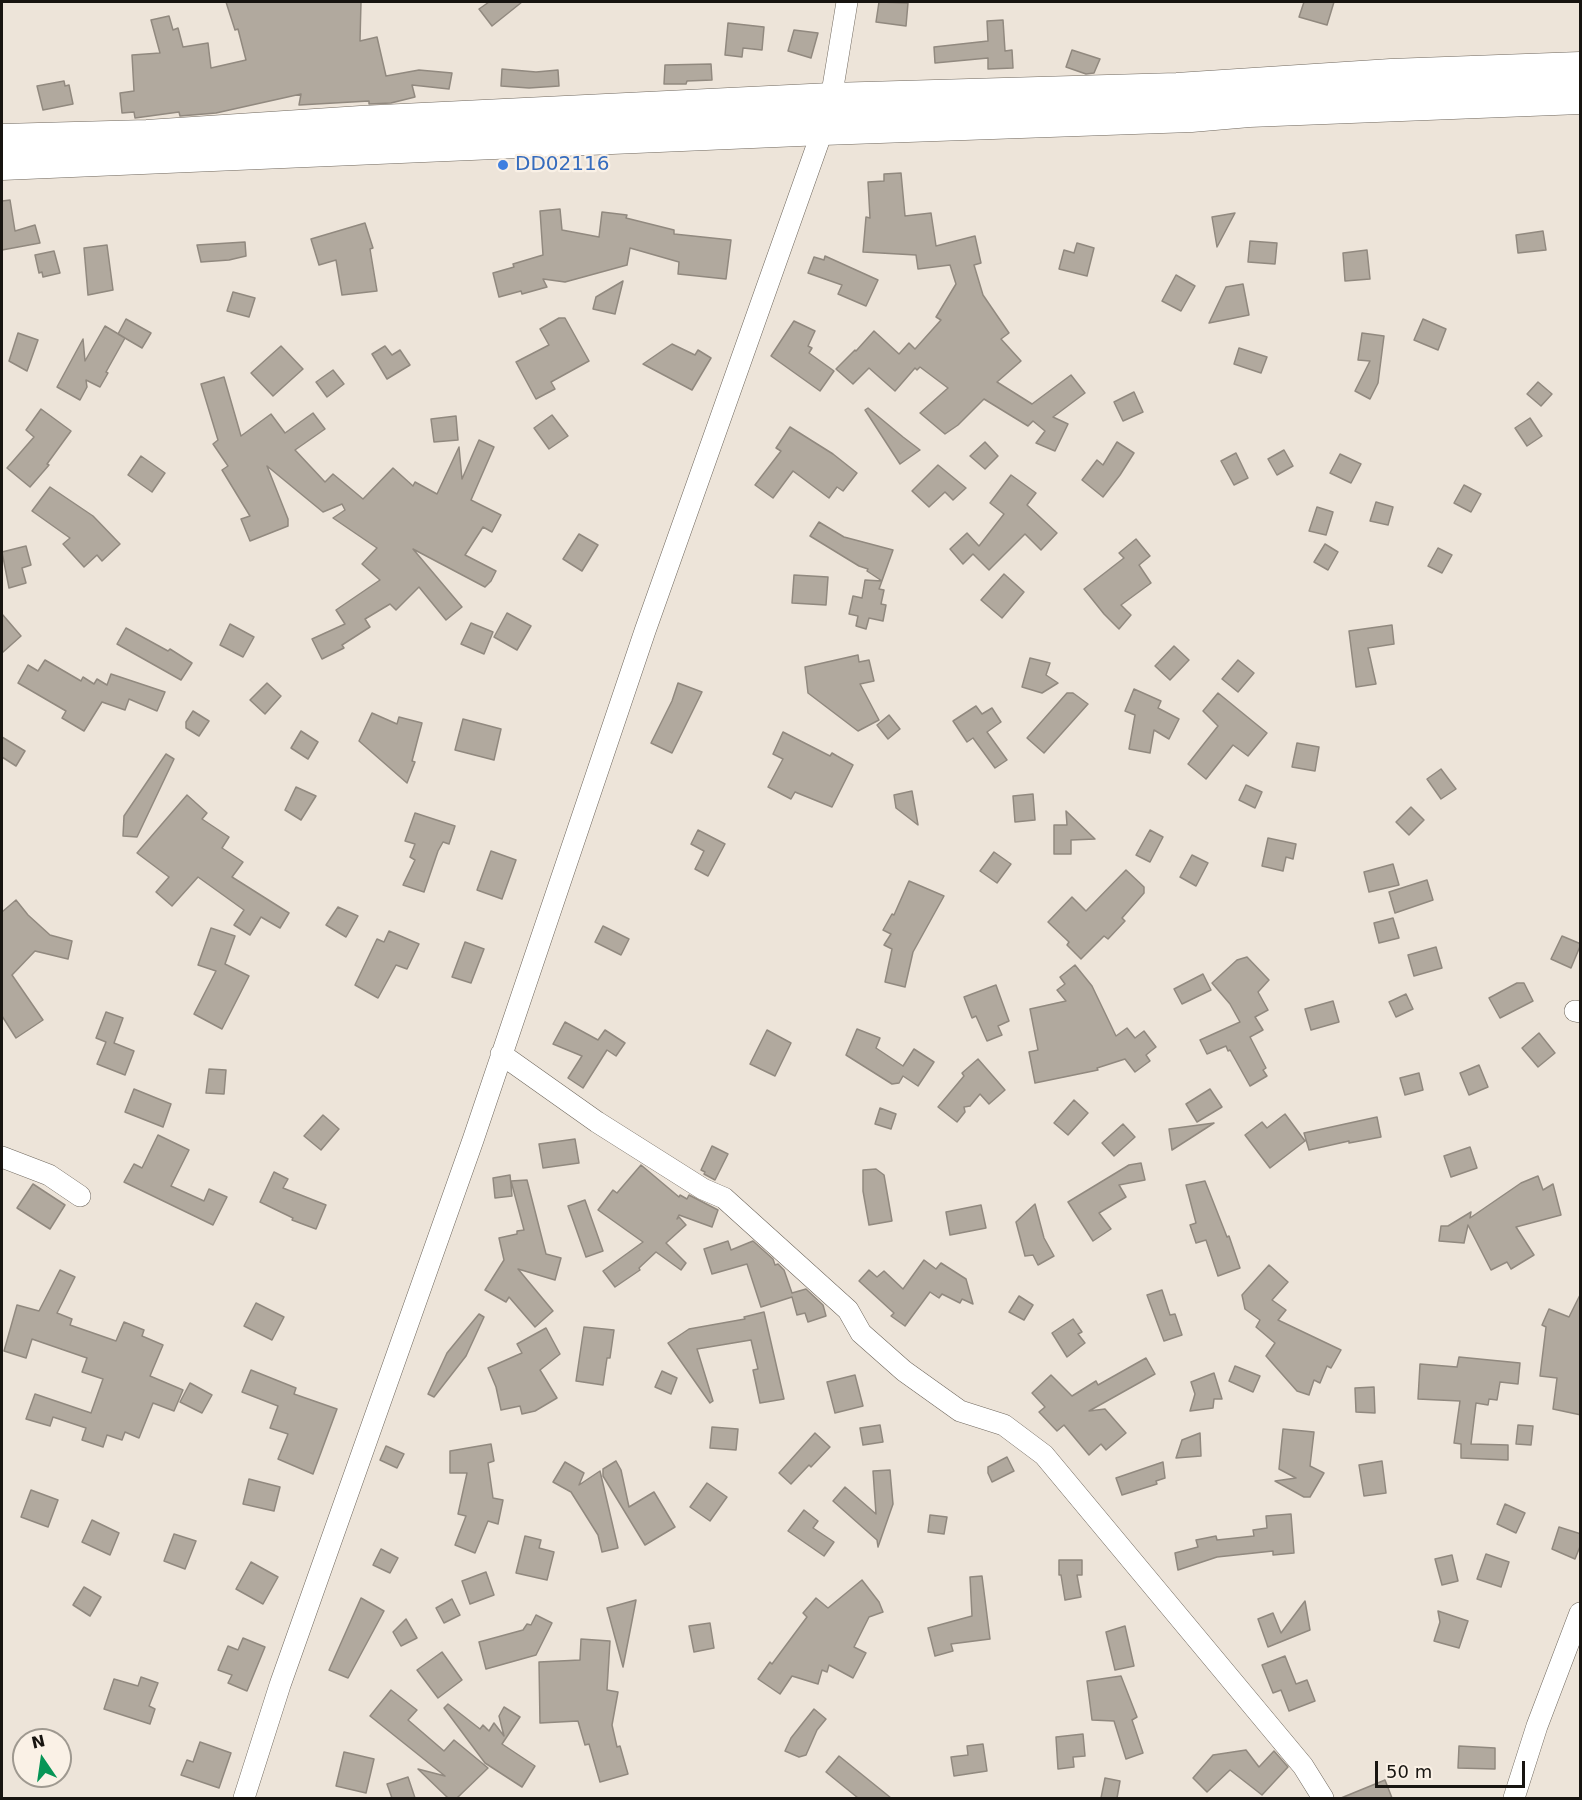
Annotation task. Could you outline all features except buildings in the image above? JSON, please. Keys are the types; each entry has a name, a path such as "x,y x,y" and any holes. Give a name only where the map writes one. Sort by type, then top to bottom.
{"highway":[{"path":"2,140 147,136 361,122 831,99 1176,89 1391,75 1581,68"},
{"path":"2,164 1581,98"}],"street":[{"path":"244,1798 280,1685 473,1140 645,631 823,129 831,99 847,2"},
{"path":"501,1054 597,1122 703,1189 724,1198 848,1310 861,1333 904,1371 960,1411 1004,1425 1044,1455 1303,1766 1323,1798"},
{"path":"2,1157 49,1175 80,1196"},
{"path":"1514,1798 1537,1726 1581,1613"}],"place":[{"name":"DD02116","path":"503,165"}]}
